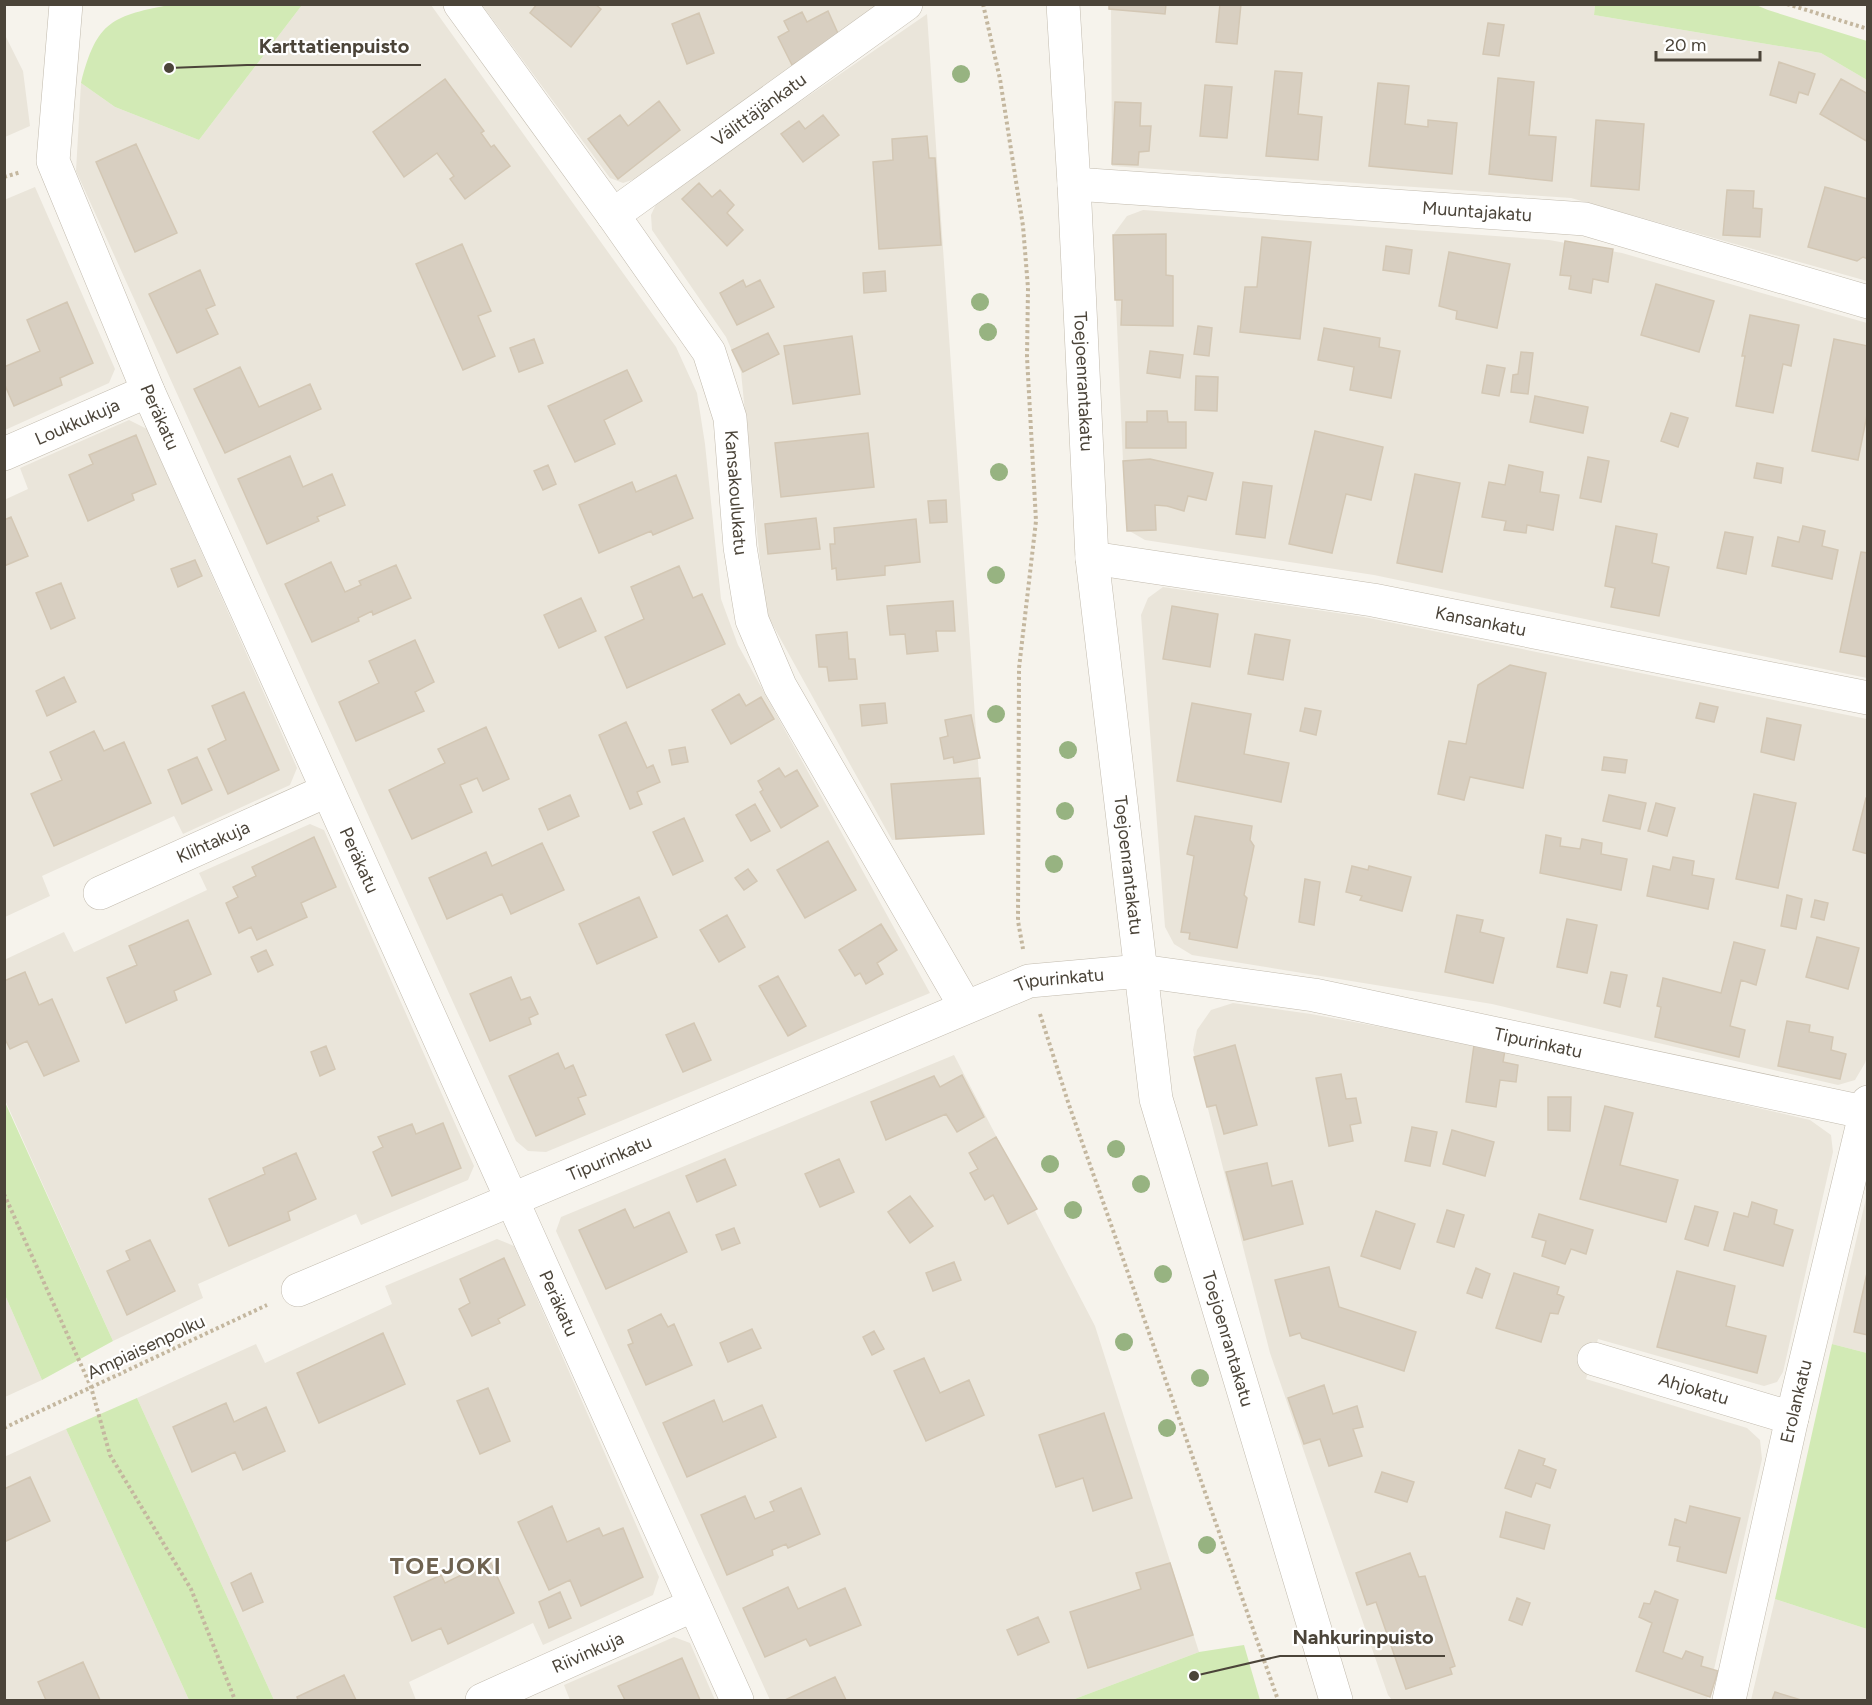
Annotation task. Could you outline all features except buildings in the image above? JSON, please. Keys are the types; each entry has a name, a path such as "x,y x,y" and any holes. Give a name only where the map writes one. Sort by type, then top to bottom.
{"street":[{"name":"Kansakoulukatu","path":"460,4 709,352 730,418 740,547 752,620 780,686 964,1006"},
{"name":"Välittäjänkatu","path":"613,215 906,4"},
{"name":"Toejoenrantakatu","path":"1063,4 1092,558 1156,1099 1336,1701"},
{"name":"Peräkatu","path":"64,5 53,161 148,391 737,1701"},
{"name":"Muuntajakatu","path":"1074,184 1585,219 1868,302"},
{"name":"Loukkukuja","path":"4,454 148,391"},
{"name":"Kansankatu","path":"1092,558 1373,600 1868,698"},
{"name":"Klihtakuja","path":"100,893 326,790"},
{"name":"Tipurinkatu","path":"298,1290 511,1202 964,1006 1029,981 1141,971 1314,994 1866,1109"},
{"name":"Erolankatu","path":"1729,1701 1791,1418 1866,1109"},
{"name":"Ahjokatu","path":"1594,1359 1791,1418"},
{"name":"Riivinkuja","path":"482,1701 694,1605"}],"path":[{"path":"983,4 1000,79 1023,226 1028,288 1027,357 1036,521 1019,668 1018,921 1029,981 1070,1105 1278,1701"},
{"path":"1787,4 1868,29"},
{"path":"4,1194 91,1387 110,1455 191,1589 235,1701"},
{"name":"Ampiaisenpolku","path":"4,1428 298,1290"}],"shaded area":[{"path":"302,5 431,5 676,347 697,393 705,444 721,599 738,645 930,993 546,1152 528,1151 516,1141 76,171 81,83 115,107 199,140"},
{"path":"482,5 882,5 635,179 623,183 610,178"},
{"path":"1111,5 1595,5 1594,15 1821,53 1867,80 1867,281 1571,198 1112,166"},
{"path":"927,14 983,834 892,840 765,611 741,372 726,337 652,230 651,215 658,200"},
{"path":"5,35 23,71 30,126 5,137"},
{"path":"35,187 115,369 109,383 5,430 4,200"},
{"path":"1143,210 1549,240 1622,253 1867,323 1867,678 1374,575 1145,540 1126,529 1113,235 1127,216"},
{"path":"129,420 147,429 297,768 290,785 183,834 174,816 42,876 50,896 5,917 4,500 28,489 20,468"},
{"path":"1163,587 1364,617 1867,719 1868,1053 1855,1080 1838,1085 1492,1004 1192,955 1174,944 1165,927 1141,615 1148,598"},
{"path":"310,824 324,830 474,1166 468,1180 361,1225 356,1214 198,1284 203,1298 113,1341 5,1100 4,960 64,932 74,952 207,890 199,873"},
{"path":"1233,1003 1311,1014 1515,1052 1810,1120 1831,1135 1833,1152 1783,1372 1777,1382 1764,1386 1598,1339 1586,1379 1747,1428 1760,1440 1762,1459 1707,1700 1392,1700 1388,1695 1270,1353 1193,1050 1197,1030 1211,1010"},
{"path":"954,1055 1095,1326 1199,1652 1072,1700 770,1700 556,1231 561,1217"},
{"path":"1867,1194 1867,1353 1832,1344"},
{"path":"497,1239 514,1246 659,1577 653,1595 543,1645 533,1623 409,1682 416,1700 274,1700 137,1398 256,1344 265,1363 392,1304 385,1286"},
{"path":"5,1295 42,1380 4,1397"},
{"path":"66,1429 189,1700 5,1700 4,1457"},
{"path":"1775,1599 1867,1629 1867,1700 1751,1700"},
{"path":"674,1637 690,1643 715,1700 570,1700 564,1685"}],"green space":[{"path":"174,4 302,5 199,140 115,107 81,83 94,46 101,33 110,24 136,13"},
{"path":"1595,5 1756,5 1867,41 1867,80 1821,53 1594,15"},
{"path":"4,1100 113,1341 42,1380 5,1295"},
{"path":"1832,1344 1867,1353 1867,1629 1775,1599"},
{"path":"137,1398 274,1700 189,1700 66,1429"},
{"path":"1244,1645 1260,1700 1072,1700 1199,1652"}],"place":[{"name":"Karttatienpuisto","path":"169,68"},
{"name":"Nahkurinpuisto","path":"1194,1676"}],"district":[{"name":"TOEJOKI","path":"446,1566"}]}
